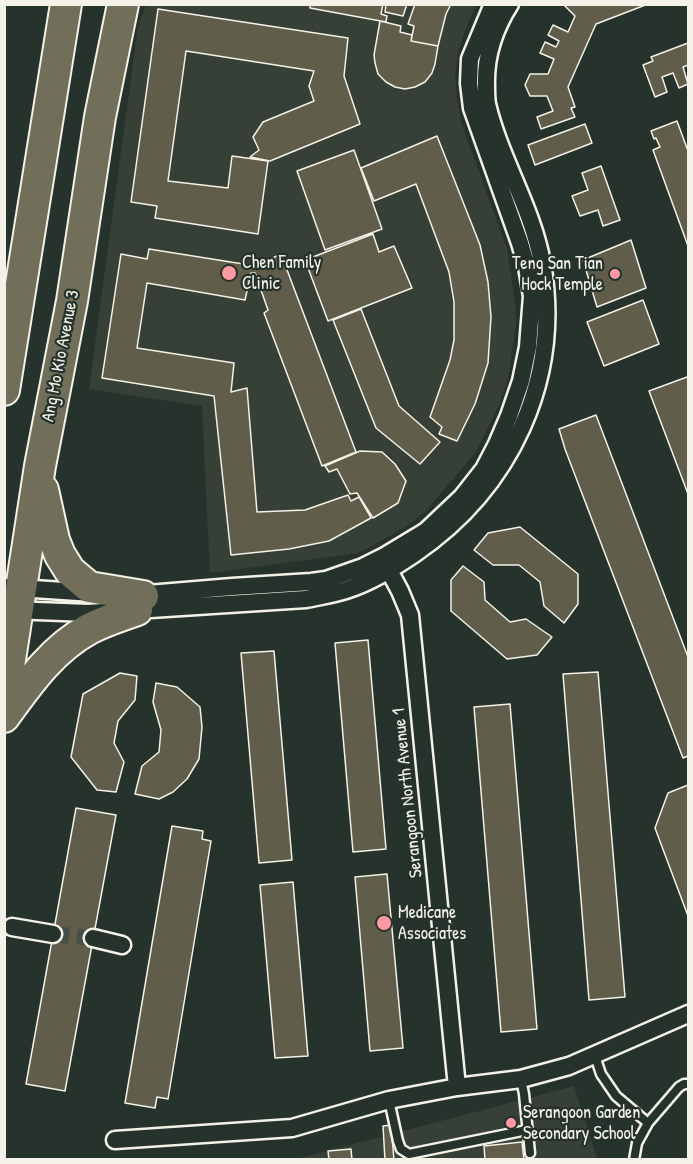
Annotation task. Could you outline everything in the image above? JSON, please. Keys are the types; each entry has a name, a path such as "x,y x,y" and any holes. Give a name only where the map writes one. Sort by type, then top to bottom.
{"highway":[{"path":"4,390 66,4"},
{"name":"Ang Mo Kio Avenue 3","path":"4,708 12,599 72,301 100,117 123,4"},
{"path":"40,466 43,492 54,540 70,571 89,587 140,603"},
{"path":"4,717 50,658 70,641 140,603"}],"street":[{"path":"493,4 470,59 469,83 472,108 524,227"},
{"path":"12,599 140,603 232,587 326,580 363,567 386,564 435,540 474,503 500,470 519,435 537,384 547,325 539,296 526,267 524,227 487,102 486,77 489,50 510,4"},
{"name":"Serangoon North Avenue 1","path":"386,564 410,615 457,1087"},
{"path":"12,927 53,934"},
{"path":"93,938 122,945"},
{"path":"115,1140 292,1128 389,1100 457,1087 521,1079 560,1069 595,1056 688,1014"}],"lane":[{"path":"595,1056 601,1074 616,1096 648,1123"},
{"path":"521,1079 530,1153"},
{"path":"634,1160 637,1143 648,1123 679,1087 688,1084"},
{"path":"389,1100 398,1141 401,1149 409,1154 527,1130"}],"shaded area":[{"path":"146,5 476,5 458,53 455,75 457,99 461,122 507,249 516,325 508,379 499,405 476,452 425,512 404,528 358,553 210,573 202,406 89,389 138,26"},
{"name":"Serangoon Garden Secondary School","path":"574,1086 597,1159 292,1160 297,1159"}],"building":[{"path":"310,4 383,4 381,14 387,16 386,22 310,8"},
{"path":"386,4 407,4 403,16 385,12"},
{"path":"415,4 451,4 446,14 438,46 411,41 414,26 408,24"},
{"path":"563,4 648,4 596,24 568,87 575,107 571,108 575,117 541,129 537,117 553,111 547,96 530,96 525,85 530,74 548,74 554,59 540,53 545,42 556,47 559,41 548,35 553,25 568,32 575,16"},
{"path":"158,9 348,38 344,76 360,124 270,161 250,157 259,150 253,137 263,122 314,101 309,86 314,71 186,51 168,181 228,188 232,156 268,161 258,234 155,218 157,206 131,202"},
{"path":"380,21 401,26 400,32 412,35 411,41 438,46 432,73 425,82 405,89 386,82 378,74 374,55"},
{"path":"688,43 688,65 683,67 688,84 679,88 673,73 662,77 667,92 655,97 643,65 653,61 651,57"},
{"path":"677,121 688,151 688,246 653,150 660,147 651,131"},
{"path":"585,124 592,143 535,165 528,145"},
{"path":"437,136 480,245 488,282 491,317 488,363 475,404 457,441 439,434 442,427 430,417 450,360 454,340 454,302 449,272 416,184 374,201 361,168"},
{"path":"354,150 382,229 325,250 297,171"},
{"path":"601,166 620,220 603,226 598,210 580,216 572,196 588,190 582,173"},
{"path":"373,234 379,252 394,246 412,288 328,321 305,260"},
{"name":"Teng San Tian Hock Temple","path":"631,240 646,288 597,307 583,260"},
{"path":"149,249 256,266 281,254 356,452 322,466 264,313 268,310 255,273 251,273 245,300 147,283 137,348 234,363 231,392 247,388 257,512 305,510 348,495 351,501 359,497 371,518 329,541 289,549 231,555 214,396 102,378 121,254 147,259"},
{"path":"643,300 659,344 604,366 587,322"},
{"path":"361,309 399,406 440,442 420,464 376,428 333,320"},
{"path":"687,377 688,379 688,494 649,391"},
{"path":"596,415 688,657 688,756 683,758 559,429"},
{"path":"360,451 382,452 395,464 406,481 398,503 373,518 357,493 350,494 337,469 329,472 325,466"},
{"path":"520,527 578,574 578,604 564,623 544,606 540,582 519,565 493,565 474,550 488,533"},
{"path":"463,566 484,582 485,600 510,622 526,619 552,637 537,655 507,659 451,611 451,580"},
{"path":"368,640 386,849 353,852 335,643"},
{"path":"274,651 292,860 259,863 241,653"},
{"path":"598,672 625,997 589,1000 563,674"},
{"path":"120,673 137,676 135,700 118,721 114,743 124,762 116,792 97,790 71,757 83,694"},
{"path":"156,683 177,687 200,707 202,727 199,759 187,779 173,792 159,799 135,794 142,766 159,752 161,730 153,702"},
{"path":"510,704 537,1029 501,1032 474,707"},
{"path":"688,785 688,916 655,828 668,793"},
{"path":"76,808 116,815 65,1091 26,1084"},
{"path":"172,826 203,831 202,839 211,841 168,1099 157,1097 155,1108 125,1103"},
{"path":"387,874 403,1048 370,1051 355,877"},
{"path":"293,882 308,1056 275,1058 260,885"},
{"path":"391,1125 394,1160 385,1160 383,1126"},
{"path":"522,1142 524,1160 485,1160 484,1146"},
{"path":"351,1149 352,1160 329,1160 328,1151"}],"tunnel":[{"path":"53,934 93,938"}],"place":[{"name":"Chen Family Clinic","path":"229,273"},
{"name":"Teng San Tian Hock Temple","path":"615,274"},
{"name":"Medicane Associates","path":"384,923"},
{"name":"Serangoon Garden Secondary School","path":"511,1123"}]}
